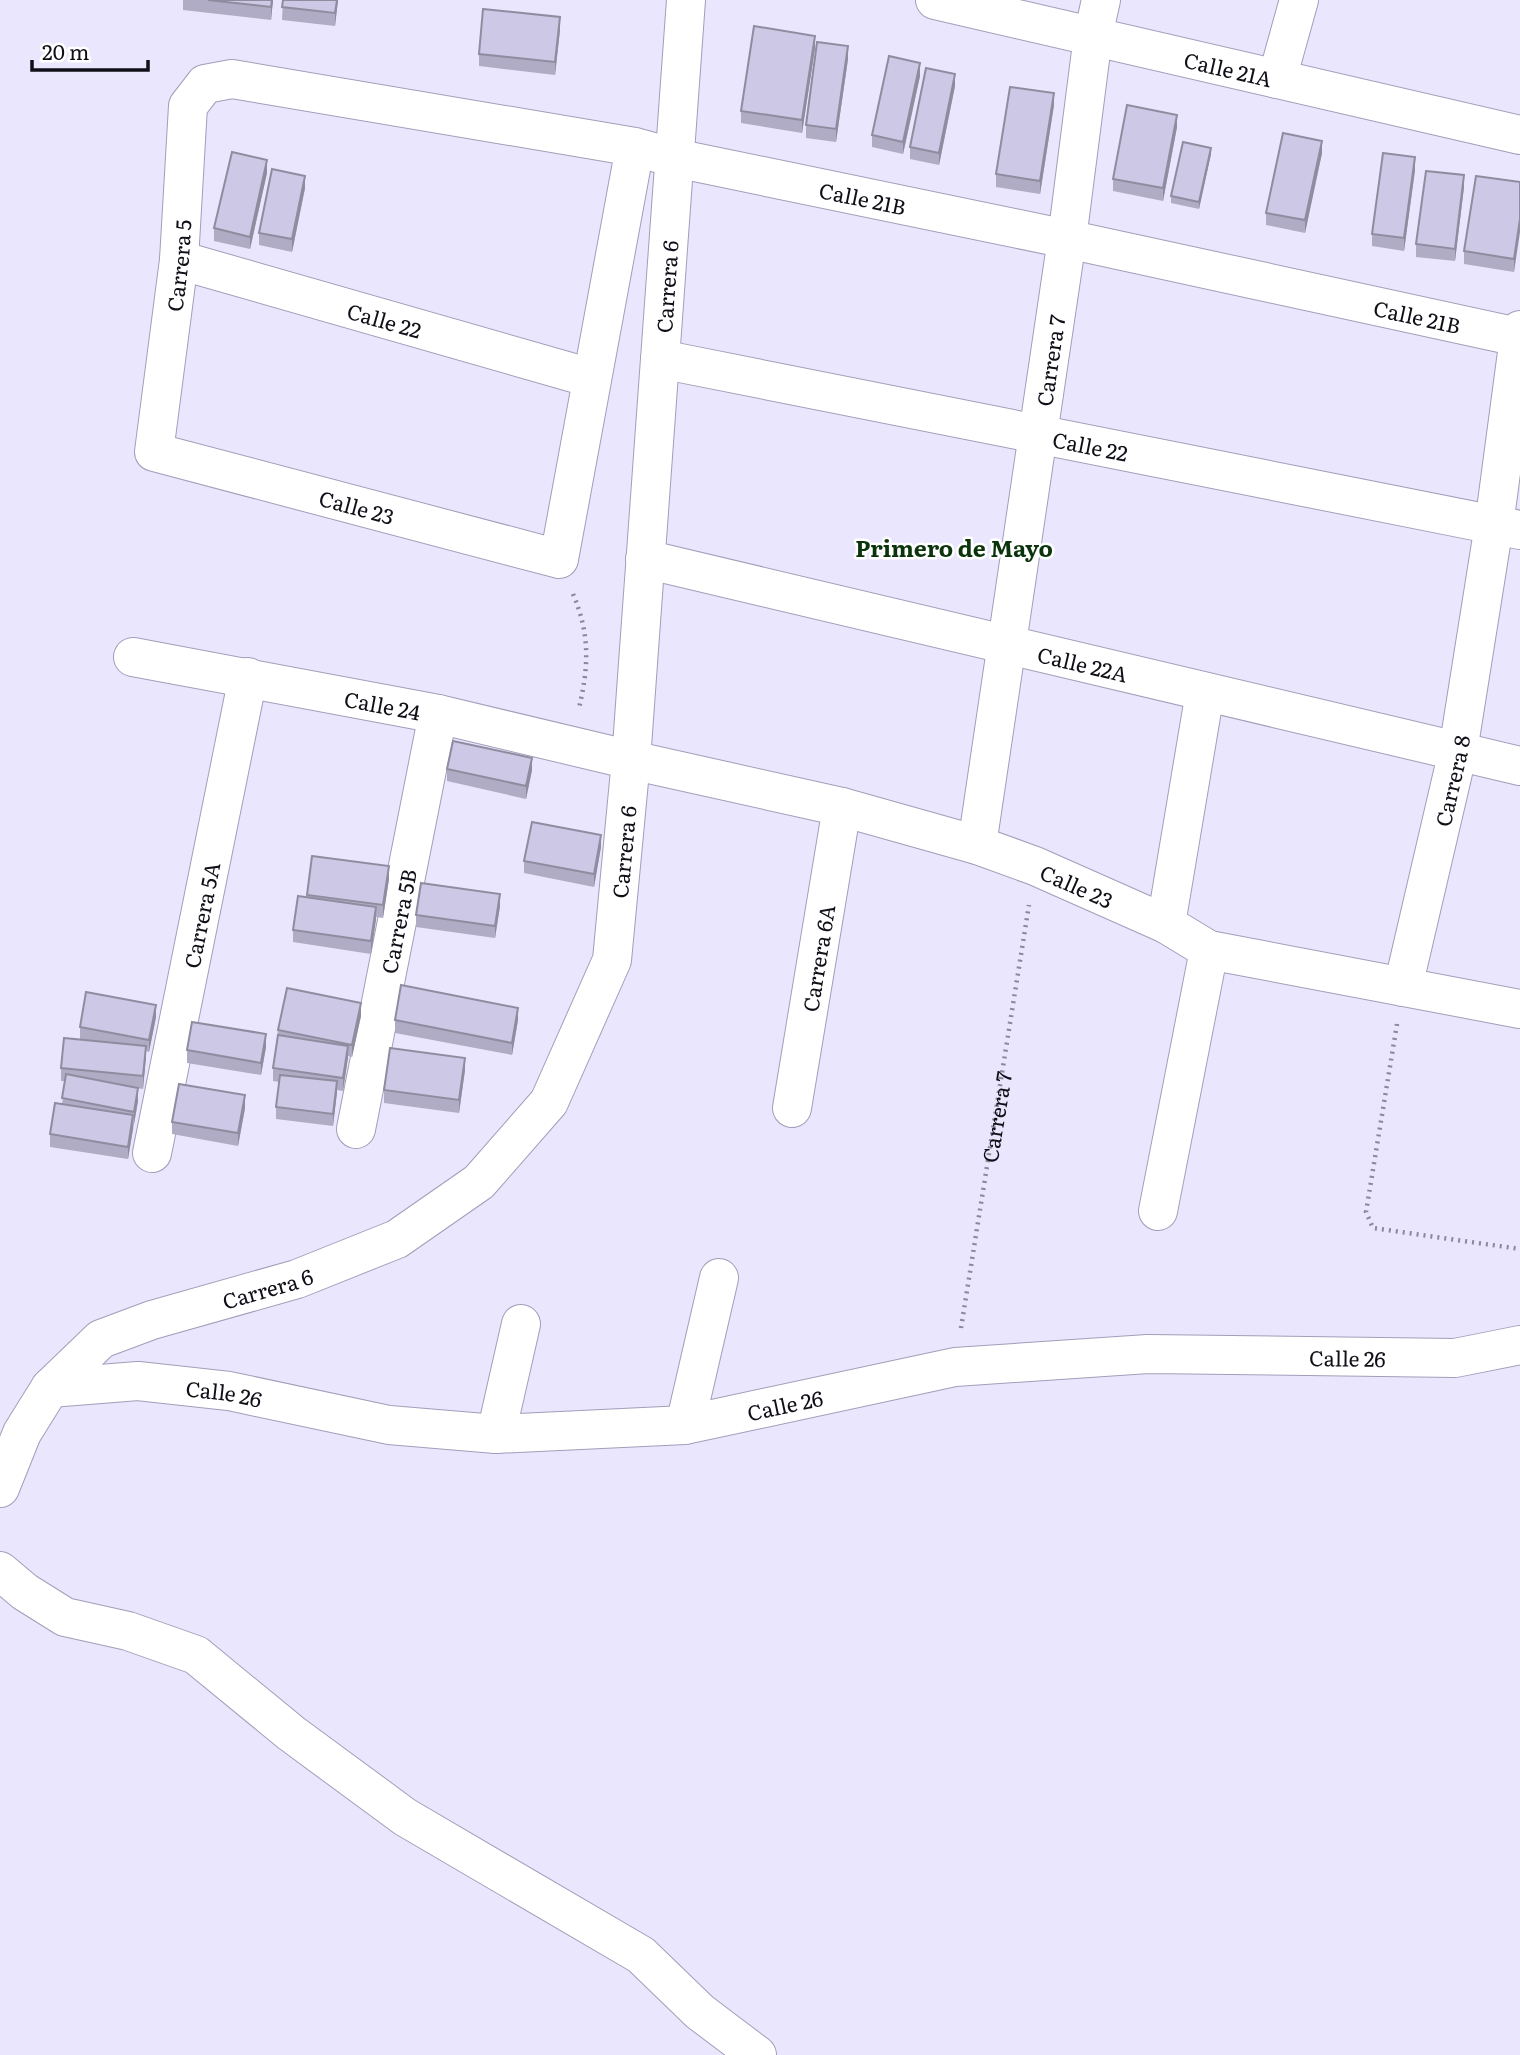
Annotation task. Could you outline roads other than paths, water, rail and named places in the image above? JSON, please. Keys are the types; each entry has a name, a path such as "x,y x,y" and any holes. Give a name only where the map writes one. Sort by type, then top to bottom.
{"street":[{"name":"Carrera 6","path":"0,1488 22,1433 50,1388 101,1339 152,1320 297,1279 397,1239 479,1182 549,1102 612,960 631,761 686,0"},
{"name":"Calle 21A","path":"935,0 1097,18 1277,79 1520,135"},
{"path":"1277,79 1299,0"},
{"name":"Carrera 7","path":"977,845 1097,18"},
{"name":"Calle 21B","path":"205,85 232,79 635,147 675,158 1519,334"},
{"name":"Carrera 5","path":"155,452 179,260 188,106 205,85"},
{"path":"591,378 635,147"},
{"name":"Calle 22","path":"179,260 591,378"},
{"name":"Carrera 8","path":"1402,987 1507,528 1519,334"},
{"name":"Calle 22","path":"660,359 1507,528"},
{"name":"Calle 23","path":"155,452 559,559 591,378"},
{"name":"Calle 22A","path":"645,559 1520,766"},
{"name":"Calle 24","path":"134,657 438,714 631,761"},
{"name":"Carrera 5A","path":"152,1153 248,677"},
{"path":"1166,925 1205,692"},
{"name":"Carrera 5B","path":"356,1129 438,714"},
{"name":"Calle 23","path":"631,761 842,807 977,845 1035,866 1166,925 1209,950 1520,1009"},
{"name":"Carrera 6A","path":"792,1108 842,807"},
{"path":"1158,1211 1209,950"},
{"path":"684,1425 719,1278"},
{"path":"496,1434 520,1324"},
{"name":"Calle 26","path":"50,1388 138,1381 229,1391 389,1425 496,1434 684,1425 955,1367 1148,1354 1455,1358 1520,1345"},
{"path":"0,1571 25,1592 65,1617 128,1631 197,1655 291,1733 405,1817 641,1955 701,2012 757,2055"}],"district":[{"name":"Primero de Mayo","path":"954,547"}]}
